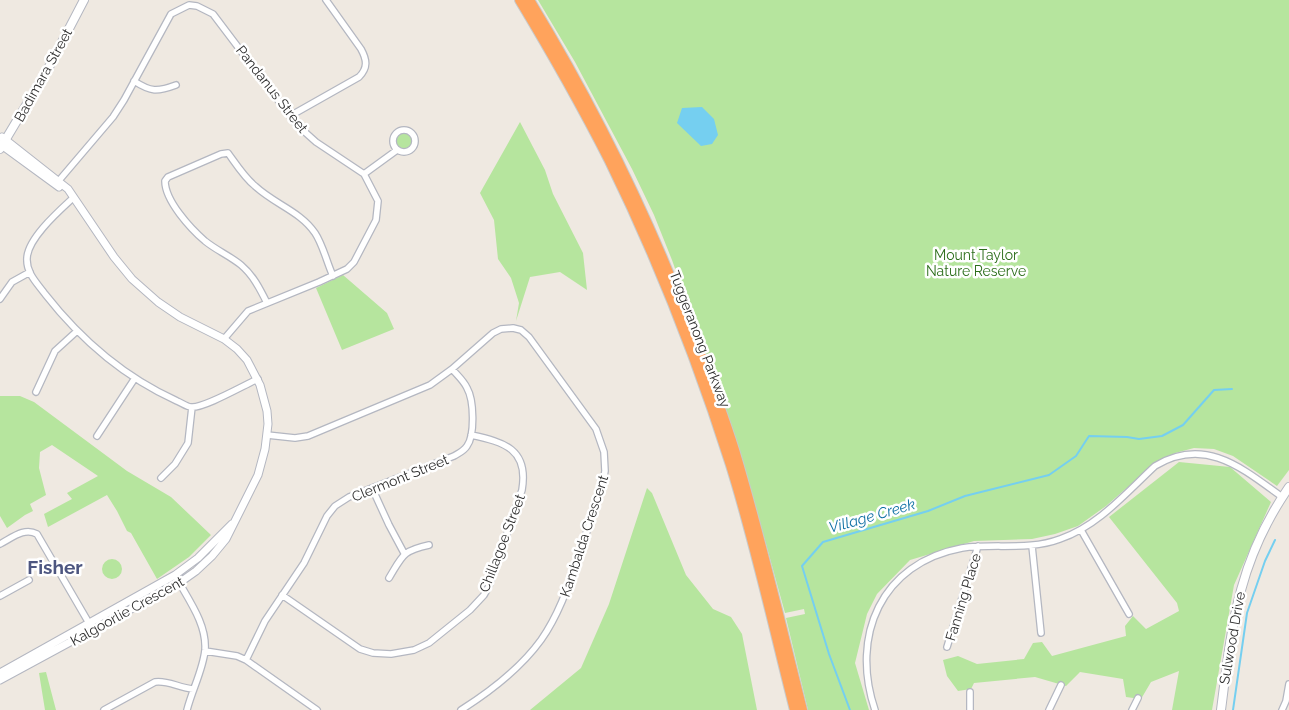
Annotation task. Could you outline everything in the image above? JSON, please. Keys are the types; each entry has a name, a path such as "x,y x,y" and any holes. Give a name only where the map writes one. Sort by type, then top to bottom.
{"highway":[{"name":"Tuggeranong Parkway","path":"520,0 570,85 610,162 648,244 678,316 731,466 795,710"},
{"name":"Tuggeranong Parkway","path":"529,0 605,137 664,261 686,316 734,449 759,538 802,710"}],"main road":[{"name":"Badimara Street","path":"2,143 79,0"},
{"name":"Badimara Street","path":"2,143 49,67 84,0"},
{"name":"Sulwood Drive","path":"1221,710 1233,618 1238,597 1262,532 1289,487"}],"street":[{"path":"290,116 358,77 366,68 365,58 361,49 326,0"},
{"name":"Pandanus Street","path":"57,182 113,117 167,20 176,10 189,3 213,14 297,125 316,142 364,174 378,201 376,220 354,262 347,269 248,311 224,339"},
{"path":"134,81 152,90 176,85"},
{"name":"Kalgoorlie Crescent","path":"2,143 68,189 114,257 145,291 180,317 224,339 237,349 247,360 258,379 267,411 267,435 258,475 226,539 212,556 179,583 91,626 2,674"},
{"path":"364,174 397,150"},
{"path":"267,303 257,284 241,265 205,241 185,221 166,190 165,181 168,177 221,154 228,153 254,186 278,203 296,212 307,223 316,234 333,276"},
{"path":"73,198 53,217 33,242 27,257 30,272 63,317 77,331 114,365 169,397 192,407 203,405 258,379"},
{"path":"0,300 12,282 30,272"},
{"name":"Kambalda Crescent","path":"267,435 295,438 308,436 421,389 452,369 493,334 501,329 513,328 521,330 529,337 596,429 604,452 605,471 602,488 566,593 554,620 541,640 517,668 480,698 461,710"},
{"path":"36,392 56,350 77,331"},
{"path":"452,369 467,387 470,394 472,412 471,435"},
{"path":"97,436 135,378"},
{"path":"162,478 175,464 188,443 192,407"},
{"name":"Clermont Street","path":"246,660 265,621 304,563 327,516 335,506 349,497 454,456 465,449 471,435"},
{"name":"Chillagoe Street","path":"282,595 360,649 381,654 402,653 422,647 470,610 489,586 524,480 520,459 510,447 495,440 471,435"},
{"path":"875,710 870,692 866,656 872,622 883,598 902,576 921,562 944,553 978,546 1032,546 1058,540 1081,530 1099,517 1155,466 1177,456 1197,454 1224,458 1242,468 1282,497"},
{"path":"372,488 404,553"},
{"name":"Kalgoorlie Crescent","path":"91,626 175,575 210,548 236,521"},
{"path":"1081,530 1129,614"},
{"path":"0,544 23,532 28,531 37,534 91,626"},
{"path":"389,578 404,553 414,548 429,545"},
{"name":"Fanning Place","path":"947,647 978,546"},
{"path":"1032,546 1041,633"},
{"path":"175,575 194,608 202,628 205,651 187,710"},
{"path":"0,596 29,580"},
{"path":"205,651 237,656 246,660 317,710"},
{"path":"104,710 155,682 164,681 193,689"},
{"path":"1282,710 1286,701 1289,684"},
{"path":"1049,710 1061,685"},
{"path":"970,692 970,710"},
{"path":"1132,710 1138,698"}],"green space":[{"name":"Mount Taylor Nature Reserve","path":"538,0 1289,0 1289,470 1277,486 1233,456 1214,449 1194,448 1175,453 1153,465 1106,506 1078,526 1032,539 974,541 910,560 877,594 867,614 855,663 869,710 808,710 786,618 805,614 804,609 785,613 766,544 705,353 672,260 654,215 632,169 575,62"},
{"path":"520,122 545,170 553,194 583,253 587,290 560,272 530,277 516,321 519,303 511,278 498,259 494,220 480,193"},
{"path":"404,132 410,135 413,141 410,147 404,150 398,147 395,141 398,135"},
{"path":"343,275 387,313 394,329 342,350 316,288"},
{"path":"0,396 20,396 34,402 127,471 171,497 211,535 189,557 157,579 107,495 48,527 44,514 72,499 67,493 98,476 52,445 40,452 39,468 46,495 30,504 33,511 7,528 0,516"},
{"path":"1179,462 1230,467 1271,502 1234,585 1212,710 1172,710 1179,671 1151,682 1141,699 1126,697 1123,679 1080,672 1066,686 1035,677 974,683 971,689 958,691 947,676 943,660 958,656 977,664 1024,659 1033,643 1042,642 1052,656 1126,636 1125,626 1133,616 1146,629 1179,611 1177,603 1109,517"},
{"path":"647,488 652,493 686,575 713,609 731,617 742,634 757,710 530,710 581,668 609,604"},
{"path":"112,559 119,562 122,569 119,576 112,579 105,576 102,569 105,562"},
{"path":"46,672 56,710 45,710 39,673"}],"water":[{"path":"702,107 714,119 718,135 712,144 701,146 677,123 682,108"}],"waterway":[{"name":"Village Creek","path":"850,710 829,654 802,566 823,542 928,511 965,496 1049,475 1076,456 1089,436 1139,439 1162,436 1183,425 1214,390 1232,389"},
{"path":"1233,710 1247,613 1265,561 1275,540"}],"district":[{"name":"Fisher","path":"55,567"}]}
